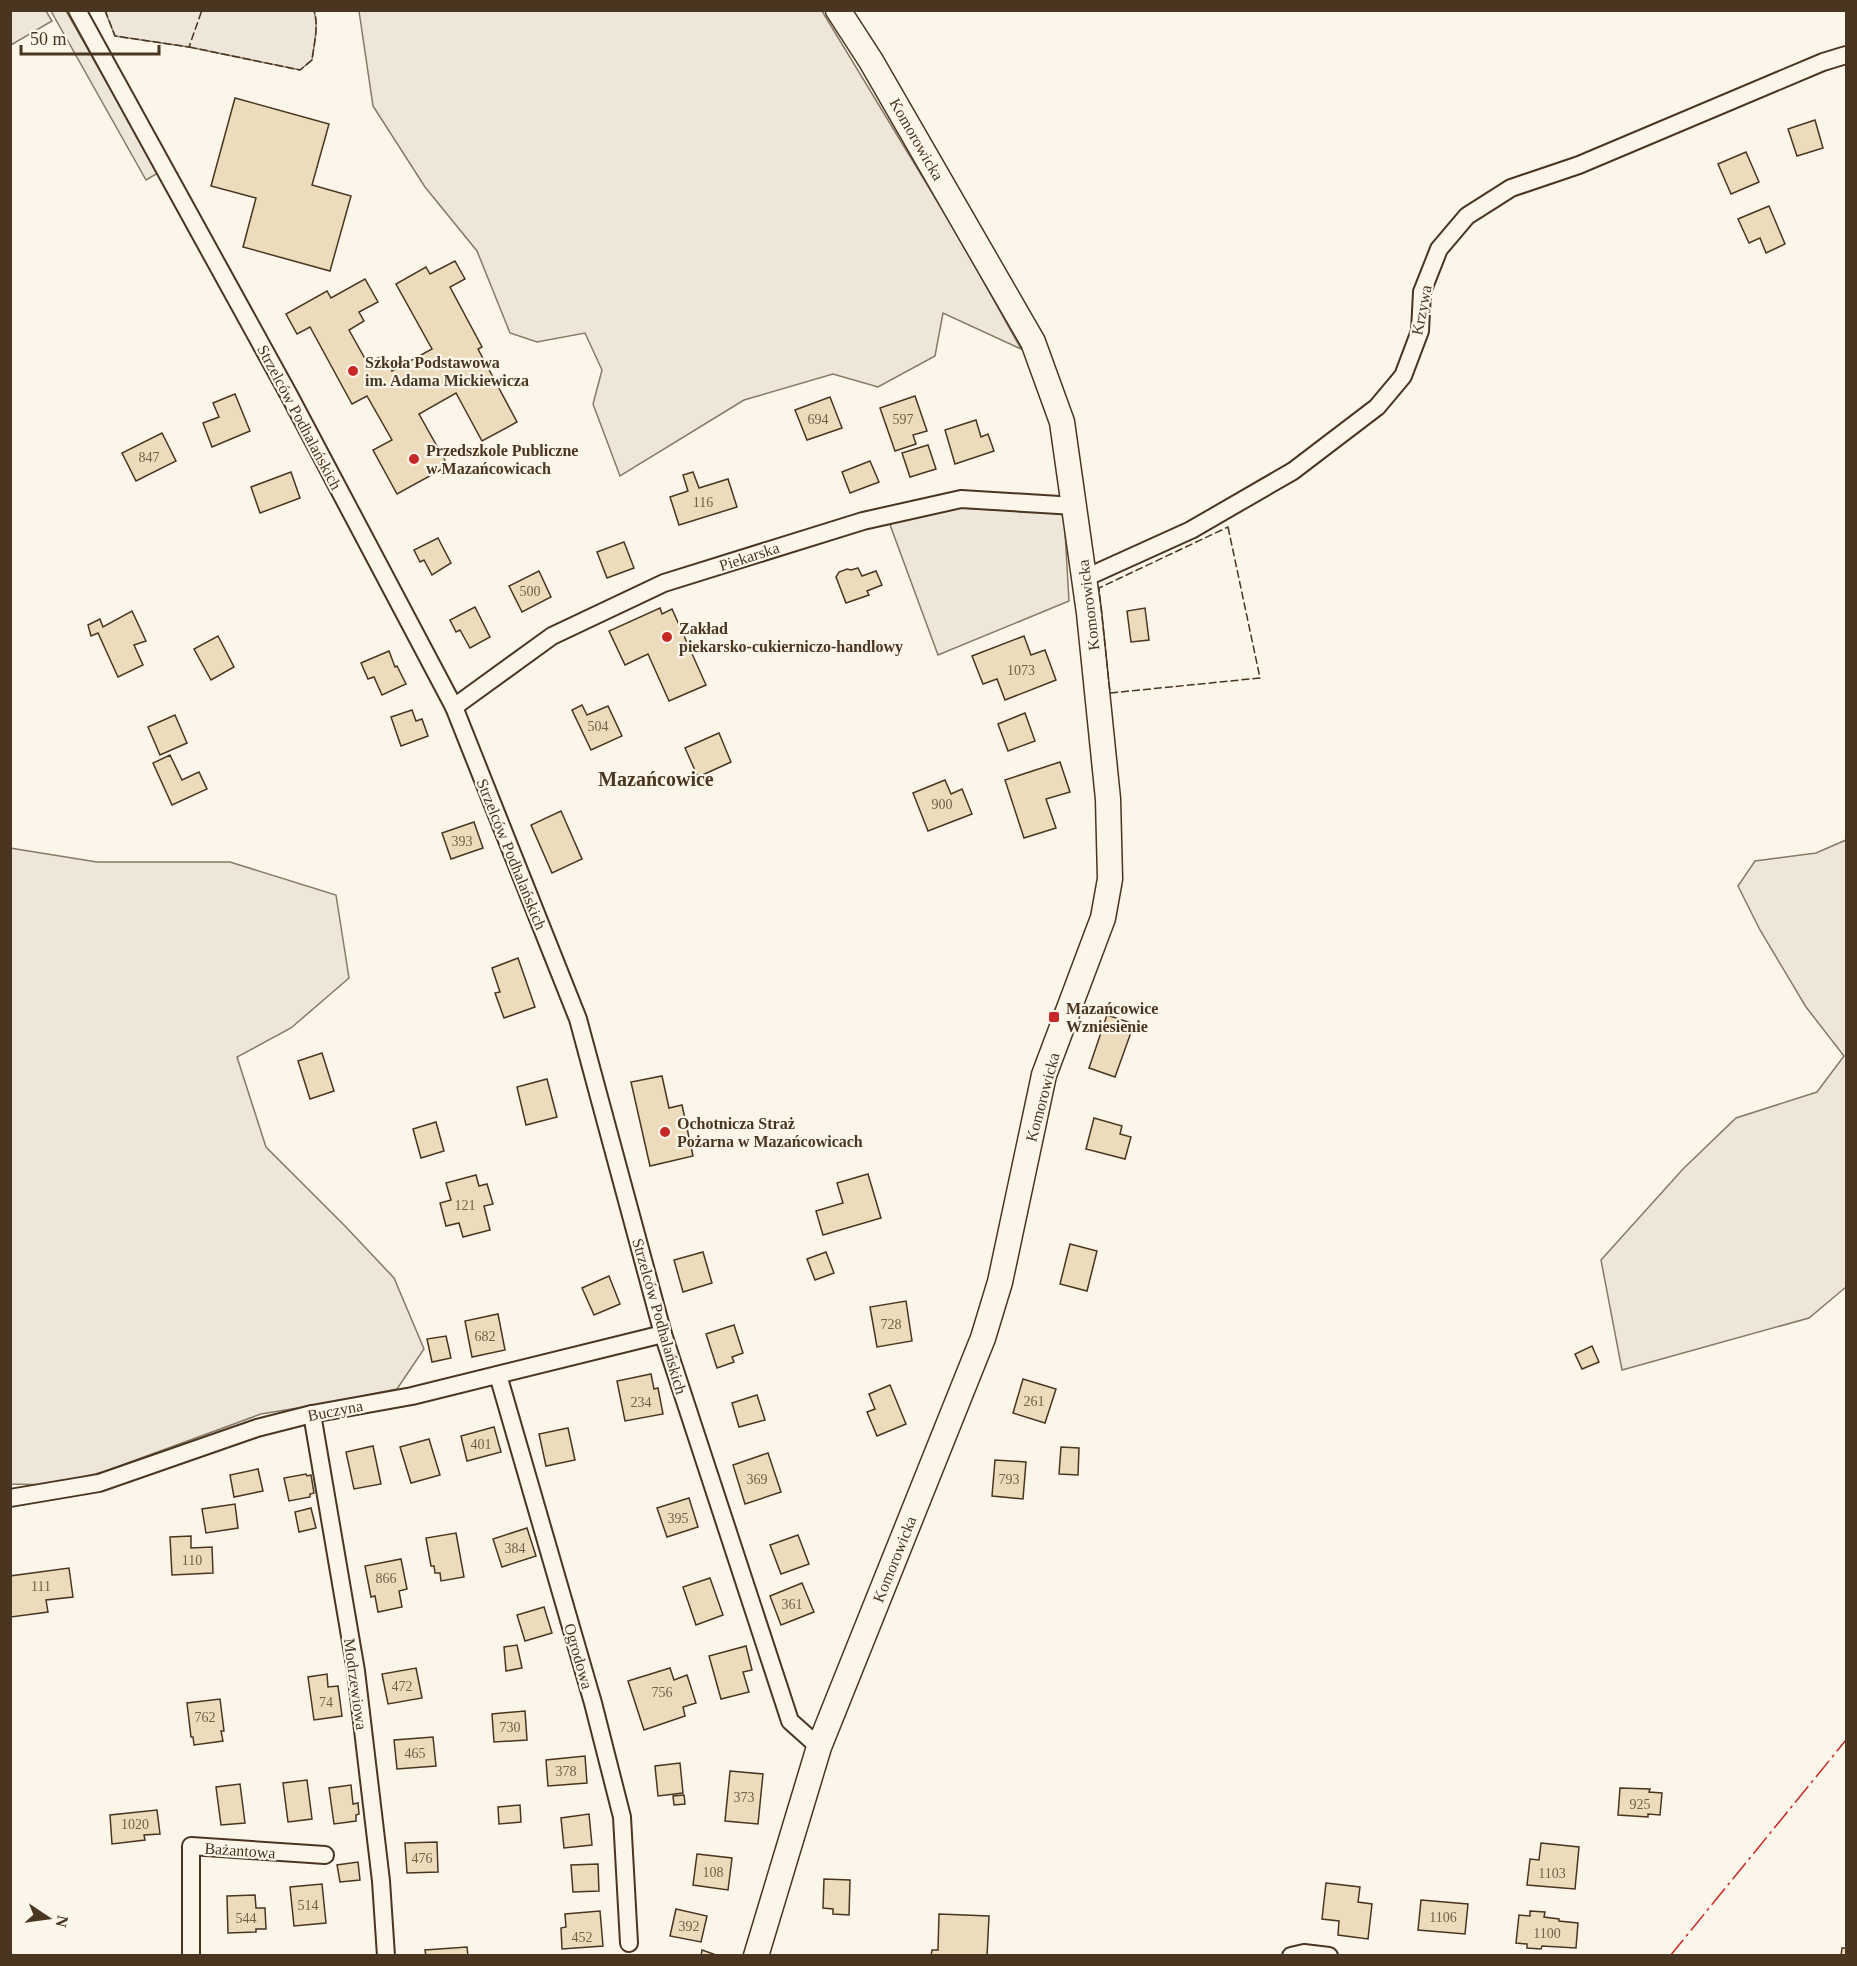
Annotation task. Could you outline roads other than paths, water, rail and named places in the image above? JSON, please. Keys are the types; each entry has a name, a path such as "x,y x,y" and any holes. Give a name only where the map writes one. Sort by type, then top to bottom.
{"street":[{"name":"Strzelców Podhalańskich","path":"77,10 289,395 454,707 578,1019 663,1334 790,1721 819,1747"},
{"name":"Komorowicka","path":"756,1956 819,1747 983,1338 1000,1282 1044,1075 1103,918 1110,879 1108,799 1085,578 1062,422 1033,342 883,81 838,10"},
{"name":"Krzywa","path":"1085,578 1191,530 1293,471 1377,407 1403,376 1420,331 1422,292 1439,249 1467,216 1511,188 1580,165 1846,55"},
{"name":"Piekarska","path":"454,707 552,636 674,579 863,521 961,499 1075,506"},
{"name":"Buczyna","path":"10,1498 99,1483 257,1428 312,1414 412,1396 663,1334"},
{"name":"Ogrodowa","path":"498,1375 593,1702 622,1817 629,1943"},
{"name":"Modrzewiowa","path":"312,1414 356,1671 381,1881 386,1956"},
{"name":"Bażantowa","path":"191,1956 191,1846 326,1855"},
{"path":"1291,1956 1304,1953 1329,1956"}],"place":[{"name":"Szkoła Podstawowa im. Adama Mickiewicza","path":"353,371"},
{"name":"Przedszkole Publiczne w Mazańcowicach","path":"414,459"},
{"name":"Zakład piekarsko-cukierniczo-handlowy","path":"667,637"},
{"name":"Mazańcowice Wzniesienie","path":"1054,1017"},
{"name":"Ochotnicza Straż Pożarna w Mazańcowicach","path":"665,1132"}],"district":[{"name":"Mazańcowice","path":"656,779"}]}
